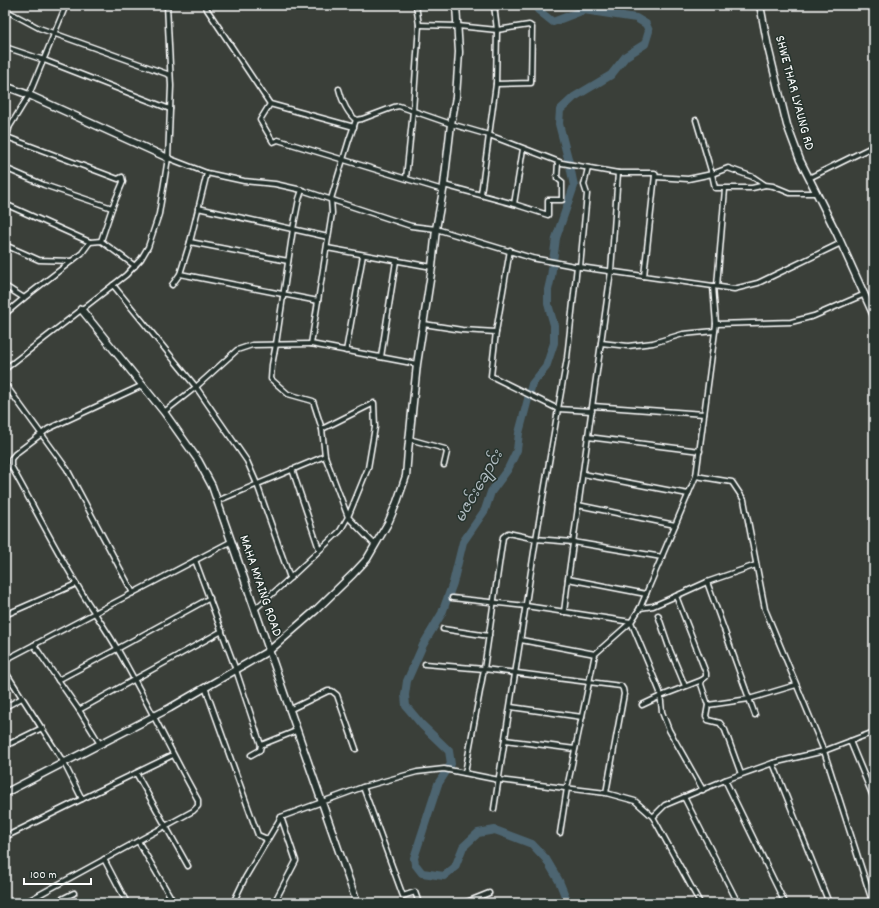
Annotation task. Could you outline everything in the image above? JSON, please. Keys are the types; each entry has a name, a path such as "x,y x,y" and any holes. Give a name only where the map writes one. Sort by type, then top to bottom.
{"street":[{"path":"5,135 7,129 29,96 66,5"},
{"path":"5,370 113,285 142,259 148,247 159,214 168,158 170,76 167,5"},
{"path":"206,5 206,8 270,104 354,127"},
{"path":"406,178 414,112 419,25 416,5"},
{"path":"5,793 154,716 270,650 316,610 353,574 367,559 376,545 388,523 406,476 417,364 456,97 459,52 456,5"},
{"path":"481,194 496,84 497,30 494,5"},
{"name":"SHWE THAR LYAUNG RD","path":"760,5 768,47 787,125 800,160 841,243 874,316"},
{"path":"5,10 39,28 170,76"},
{"path":"419,25 458,26 497,30 529,25 532,27 531,83 496,84"},
{"path":"5,48 44,60 170,109"},
{"path":"5,86 168,158 207,173 244,181 275,184 302,190 411,226 436,229 510,250 532,258 578,267 672,281 734,288 758,283 841,243"},
{"path":"339,89 345,108 356,120 362,120 396,106 489,135 560,162 618,173 655,173"},
{"path":"270,104 260,120 273,142 278,140 406,178 481,194 548,215 548,200 562,200 562,182 557,178 560,162"},
{"path":"311,344 332,213 332,199 356,120"},
{"path":"696,120 715,188 752,188 765,185 773,186 790,193 816,193"},
{"path":"7,129 7,137 118,179 122,177 123,182 112,208 101,241"},
{"path":"809,178 874,146"},
{"path":"514,204 523,149"},
{"path":"5,168 44,185 112,208"},
{"path":"494,809 500,780 536,539 567,358 586,194 584,185 588,168"},
{"path":"655,173 656,177 688,179 712,174 728,168 753,177 765,185"},
{"path":"172,285 180,274 190,242 207,173"},
{"path":"564,612 611,271 618,173"},
{"path":"644,276 655,173"},
{"path":"560,833 567,788 595,654 631,622 640,608 696,476 716,324 715,286 725,189"},
{"path":"302,190 293,229 271,379 288,394 313,401 322,429 325,456 348,517 376,545"},
{"path":"5,204 90,242 101,241 135,266"},
{"path":"198,208 328,237"},
{"path":"5,314 73,261 82,253 90,242"},
{"path":"190,242 288,261"},
{"path":"5,245 39,260 73,261"},
{"path":"326,248 432,267"},
{"path":"510,250 496,332 491,376 558,409 704,414"},
{"path":"346,351 363,255"},
{"path":"381,357 396,261"},
{"path":"180,274 318,301"},
{"path":"113,285 196,387 247,461 290,578"},
{"path":"5,286 24,298"},
{"path":"716,324 791,322 814,316 865,294"},
{"name":"MAHA MYAING ROAD","path":"81,309 164,412 198,460 212,486 357,903"},
{"path":"424,324 462,330 496,332"},
{"path":"601,343 628,346 653,343 684,334 715,331"},
{"path":"164,412 196,387 237,350 252,345 311,344 417,364"},
{"path":"5,384 67,469 133,593"},
{"path":"24,903 193,811 198,806 198,800 173,755 154,716 95,612 76,584 11,466 11,459 15,454 48,429 143,385"},
{"path":"255,608 290,578 319,549 340,531 348,517 368,468 375,428 374,403 322,429"},
{"path":"588,437 700,451"},
{"path":"409,439 445,449 447,452 444,465"},
{"path":"217,501 325,456"},
{"path":"292,469 319,549"},
{"path":"583,474 688,494"},
{"path":"696,476 732,482 744,500 765,609 824,751 872,902"},
{"path":"578,505 675,525"},
{"path":"464,773 484,669 503,537 508,533 536,539 573,542 662,557"},
{"path":"5,660 232,541"},
{"path":"195,560 236,670 261,745 260,750 251,755"},
{"path":"640,608 653,606 707,582 756,565"},
{"path":"568,579 646,594"},
{"path":"707,582 755,715"},
{"path":"5,615 76,584"},
{"path":"642,706 660,696 702,680 706,677 706,673 676,596"},
{"path":"58,680 117,650 210,598"},
{"path":"452,598 526,606 631,622"},
{"path":"658,615 670,650 685,686"},
{"path":"631,622 660,692 662,712 669,730 703,790"},
{"path":"442,629 489,636"},
{"path":"79,710 222,631"},
{"path":"521,640 595,654"},
{"path":"34,645 79,710 100,744"},
{"path":"425,664 484,669 621,686 624,689 606,793"},
{"path":"5,671 64,763 82,799"},
{"path":"702,680 701,684 708,705 706,716 708,720 720,723 726,730 741,774"},
{"path":"708,705 749,699 796,685"},
{"path":"205,687 258,836 265,838 267,841"},
{"path":"289,710 328,691 332,691 337,695 356,750"},
{"path":"5,706 22,698"},
{"path":"511,707 582,717"},
{"path":"5,746 42,728"},
{"path":"261,745 296,731"},
{"path":"653,816 665,805 725,780 773,763 824,751 874,732"},
{"path":"505,740 575,749"},
{"path":"850,741 874,798"},
{"path":"5,837 173,755"},
{"path":"773,763 829,903"},
{"path":"233,903 245,878 281,817 363,787 417,772 444,769 500,780 606,793 636,801 653,816 700,903"},
{"path":"136,773 188,866"},
{"path":"725,780 785,903"},
{"path":"363,787 403,896 415,892 419,903"},
{"path":"684,797 738,903"},
{"path":"274,903 296,861 281,817"},
{"path":"138,840 174,903"},
{"path":"104,859 127,903"},
{"path":"54,903 74,893"},
{"path":"464,903 489,893"}],"waterway":[{"name":"မဇင်းချောင်း","path":"538,5 538,10 553,22 584,10 636,18 646,24 649,31 645,44 626,56 611,75 574,97 560,110 559,124 574,186 556,238 548,290 548,304 554,325 554,343 546,367 532,384 519,433 517,450 508,469 491,492 485,510 463,542 453,583 442,613 423,645 407,681 405,695 406,706 422,725 449,751 451,764 438,784 414,858 415,864 422,873 444,876 455,867 463,847 478,833 495,830 532,844 546,859 559,881 568,903"}]}
